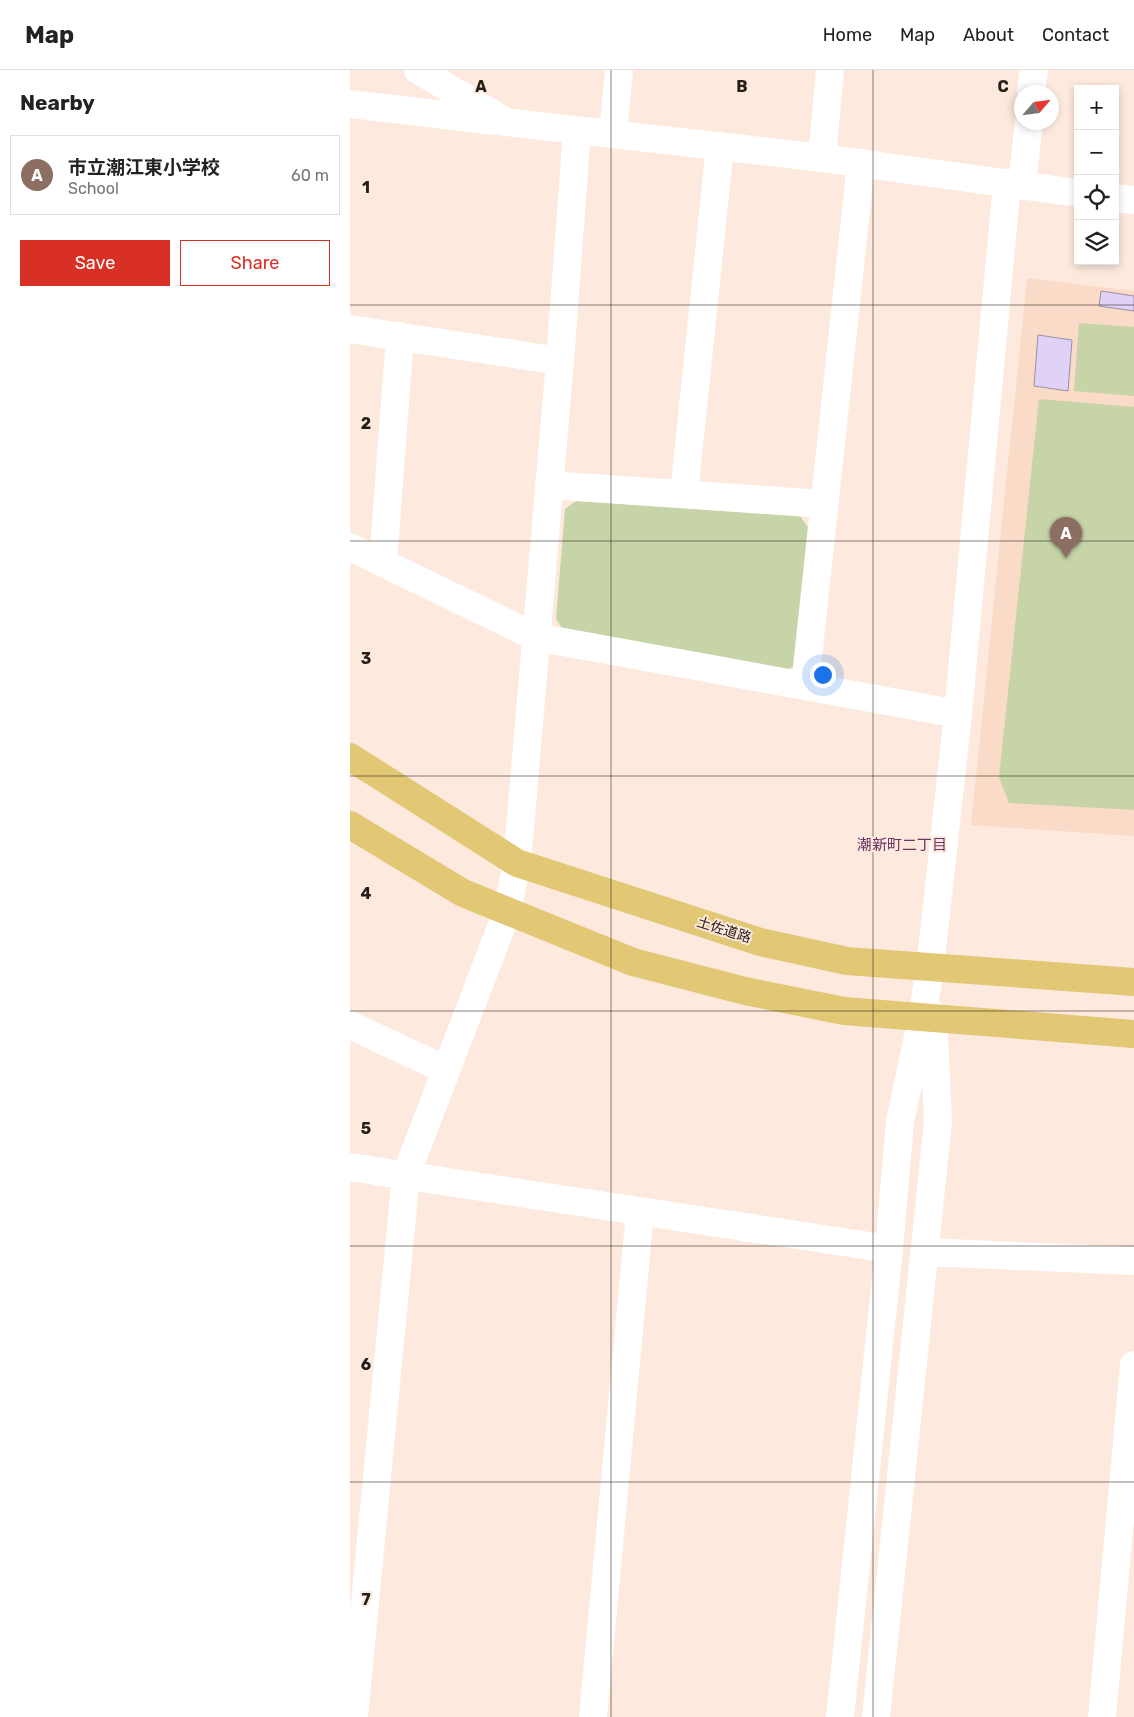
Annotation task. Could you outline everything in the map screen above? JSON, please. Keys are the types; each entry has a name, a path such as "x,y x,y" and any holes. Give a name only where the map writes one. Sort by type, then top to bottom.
{"highway":[{"name":"土佐道路","path":"350,757 517,863 760,942 847,961 1134,982"},
{"path":"350,824 463,893 632,962 726,986 844,1011 1134,1034"}],"street":[{"path":"418,70 506,122"},
{"path":"613,134 619,70"},
{"path":"822,158 830,70"},
{"path":"1033,85 1034,70"},
{"path":"350,104 822,158 1074,192"},
{"path":"876,1717 938,1122 927,1018 930,968 1015,184 1026,130"},
{"path":"356,1716 406,1175 507,912 517,863 560,361 577,131"},
{"path":"684,494 720,146"},
{"path":"805,686 861,163"},
{"path":"1119,198 1134,200"},
{"path":"350,329 560,361"},
{"path":"383,562 400,336"},
{"path":"549,485 824,504"},
{"path":"350,547 536,636 958,714"},
{"path":"840,1717 889,1249 900,1122 927,1018"},
{"path":"350,1025 446,1070"},
{"path":"350,1167 889,1249"},
{"path":"593,1717 640,1212"},
{"path":"925,1252 1134,1261"},
{"path":"1102,1717 1134,1365"}],"shaded area":[{"path":"1027,278 1134,291 1134,836 971,825"}],"green space":[{"path":"1079,323 1134,327 1134,396 1074,391"},
{"path":"1039,399 1134,407 1134,810 1009,803 999,777"},
{"path":"576,501 800,516 809,529 795,665 784,672 563,630 556,619 565,509"}],"building":[{"path":"1101,291 1134,296 1134,311 1099,306"},
{"path":"1038,335 1072,340 1068,391 1034,386"}],"place":[{"name":"市立潮江東小学校","path":"1066,558"}],"district":[{"name":"潮新町二丁目","path":"902,845"}]}
